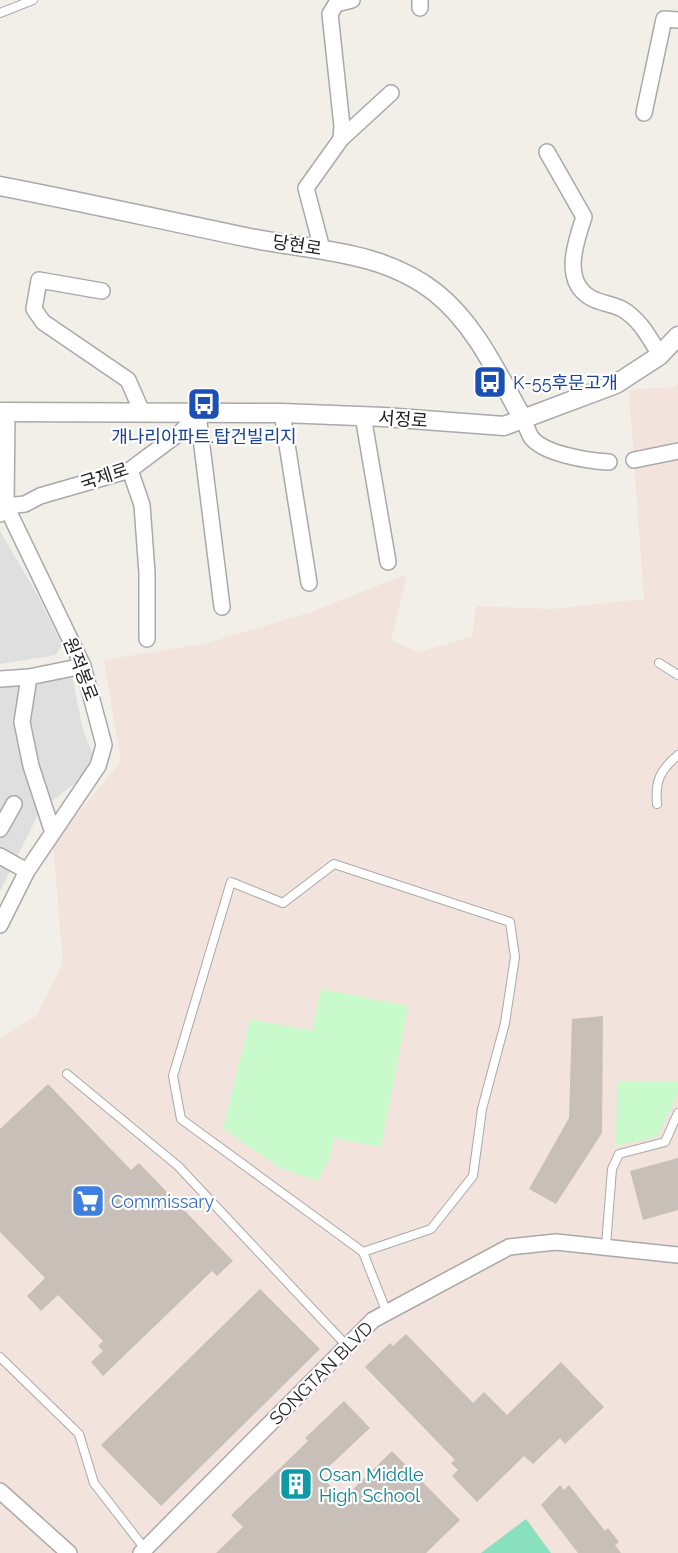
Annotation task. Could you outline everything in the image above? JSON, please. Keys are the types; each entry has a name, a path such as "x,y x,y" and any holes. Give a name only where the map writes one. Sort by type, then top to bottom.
{"street":[{"path":"341,138 342,126 330,14 336,4 352,0"},
{"path":"644,114 664,19 678,20"},
{"path":"322,249 306,188 341,138 391,93"},
{"path":"548,152 584,217 574,249 573,268 577,285 589,297 623,310 645,330 660,356"},
{"name":"당현로","path":"0,186 378,261 408,274 436,293 460,316 488,354 524,419"},
{"path":"102,291 39,280 34,309 43,321 128,380 142,412"},
{"name":"서정로","path":"3,412 282,413 504,426 616,384 660,356 678,336"},
{"name":"원적봉로","path":"0,925 6,901 52,830 98,766 104,745 83,666 2,509 3,412"},
{"path":"282,413 309,583"},
{"path":"198,414 222,607"},
{"name":"국제로","path":"2,509 25,504 40,496 130,470 182,431 198,414"},
{"path":"363,416 388,562"},
{"path":"524,419 532,439 557,452 588,461 609,462"},
{"path":"634,460 678,451"},
{"path":"130,470 142,505 147,573 147,639"},
{"path":"0,679 29,677 83,666"},
{"path":"29,677 22,722 31,766 52,830"},
{"path":"0,829 14,804"},
{"path":"0,856 27,871"},
{"name":"SONGTAN BLVD","path":"145,1552 373,1320 508,1247 556,1242 606,1245 678,1255"},
{"path":"0,1491 69,1553"}],"lane":[{"path":"0,13 33,0"},
{"path":"659,663 678,675"},
{"path":"657,804 655,785 663,767 678,756"},
{"path":"363,1252 431,1229 473,1176 482,1109 505,1023 515,957 510,922 334,864 283,903 231,882 173,1076 180,1119 363,1252 387,1313"},
{"path":"67,1074 178,1166 347,1346"},
{"path":"606,1245 612,1169 620,1154 664,1142 678,1113"},
{"path":"0,1357 79,1434 94,1483 145,1552"}],"shaded area":[{"path":"678,384 678,1553 0,1553 0,1038 36,1016 63,964 53,843 121,761 104,660 207,643 311,612 407,574 391,640 418,652 472,637 476,606 552,609 644,599 629,390 672,387"},
{"path":"0,531 38,596 62,645 56,655 0,664"},
{"path":"72,675 83,731 98,766 41,809 0,891 0,680"}],"green space":[{"path":"321,989 408,1006 381,1147 334,1138 329,1160 317,1181 280,1168 223,1128 250,1019 312,1031"},
{"path":"617,1082 678,1082 678,1092 658,1136 616,1146"},
{"path":"526,1519 551,1553 481,1553"}],"building":[{"path":"603,1016 602,1133 556,1204 529,1189 569,1118 572,1019"},
{"name":"Commissary","path":"48,1084 131,1170 139,1163 233,1261 217,1276 212,1271 103,1376 91,1362 103,1351 98,1346 103,1341 58,1295 41,1311 27,1296 45,1278 0,1232 0,1129"},
{"path":"678,1158 678,1210 643,1220 630,1171"},
{"path":"260,1289 320,1349 161,1506 101,1445"},
{"path":"406,1334 473,1403 484,1392 507,1415 561,1362 604,1407 565,1444 560,1438 533,1464 524,1456 477,1502 452,1476 458,1470 451,1463 455,1460 365,1367 390,1343 393,1346"},
{"name":"Osan Middle High School","path":"344,1401 370,1428 320,1475 343,1499 392,1451 460,1520 426,1553 216,1553 243,1527 231,1515 308,1441 305,1438"},
{"path":"560,1485 564,1490 569,1485 605,1531 608,1528 619,1542 615,1545 621,1553 578,1553 541,1505"}],"place":[{"name":"K-55후문고개","path":"490,382"},
{"name":"개나리아파트.탑건빌리지","path":"204,404"},
{"name":"Commissary","path":"88,1201"},
{"name":"Osan Middle High School","path":"296,1484"}]}
